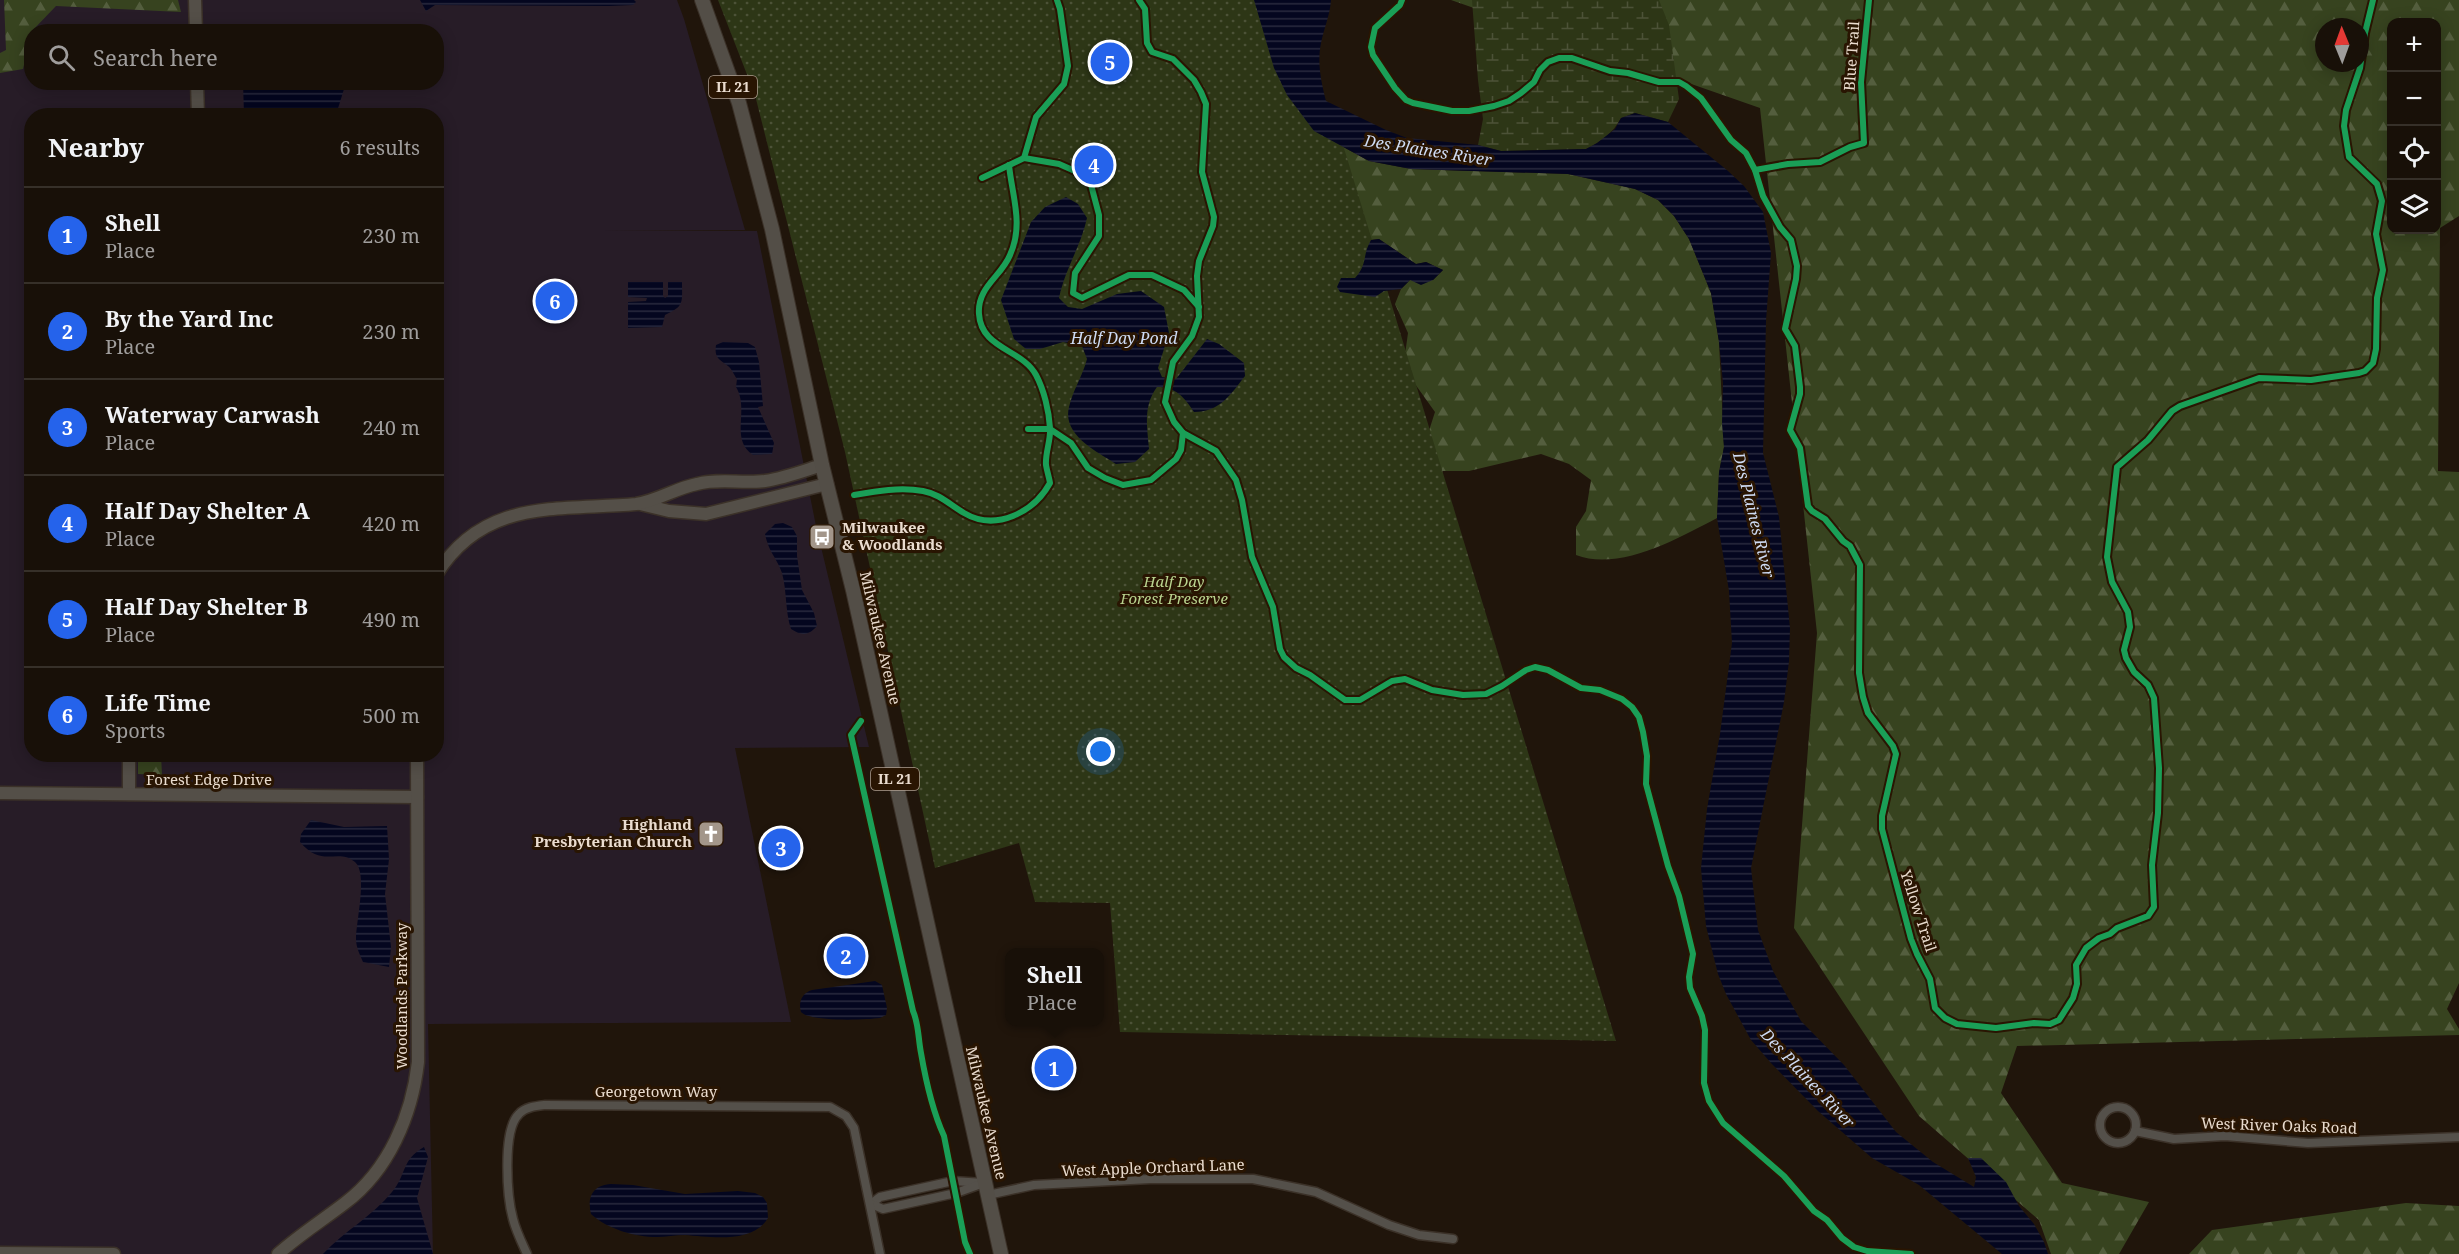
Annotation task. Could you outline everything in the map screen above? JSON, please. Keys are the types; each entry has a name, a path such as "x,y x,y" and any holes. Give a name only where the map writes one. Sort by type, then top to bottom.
{"main road":[{"name":"Milwaukee Avenue","path":"702,0 720,47 757,167 826,484 853,590 1001,1254"}],"street":[{"path":"195,0 196,24"},
{"path":"197,90 198,108"},
{"path":"444,565 462,543 492,523 508,516 540,509 639,503 696,484 719,481 764,481 822,465"},
{"path":"639,503 669,511 706,514 826,484"},
{"path":"129,762 129,794"},
{"name":"Woodlands Parkway","path":"278,1254 294,1239 346,1202 368,1181 391,1149 410,1103 418,1062 417,762"},
{"name":"Forest Edge Drive","path":"0,793 417,797"},
{"name":"Georgetown Way","path":"527,1254 510,1205 509,1134 517,1115 523,1110 538,1106 830,1107 846,1116 854,1128 880,1254"},
{"path":"2124,1108 2134,1118 2135,1131 2125,1142 2113,1143 2102,1136 2101,1118 2109,1109 2124,1108"},
{"name":"West River Oaks Road","path":"2135,1131 2174,1139 2225,1136 2308,1143 2459,1137"},
{"name":"West Apple Orchard Lane","path":"986,1189 1150,1179 1253,1179 1316,1192 1389,1226 1409,1232 1453,1239"},
{"path":"871,1204 880,1197 952,1181 986,1189"},
{"path":"0,1253 114,1254"}],"shaded area":[{"path":"0,0 677,0 684,19 745,230 604,230 757,231 816,526 869,747 735,748 791,1022 428,1024 433,1254 0,1254"}],"green space":[{"path":"4,0 178,0 181,12 56,6 39,24 24,24 23,69 0,73 0,53 6,50"},
{"name":"Half Day Forest Preserve","path":"718,0 1313,0 1301,77 1340,135 1616,1041 1120,1032 1110,903 1035,902 1019,843 935,868 845,452 755,95"},
{"path":"1451,0 2459,0 2459,216 2441,227 2441,18 2387,18 2387,234 2440,234 2438,471 2459,472 2459,983 2447,1009 2459,1029 2459,1035 2017,1046 2001,1093 2062,1183 2149,1202 2119,1254 2051,1254 2039,1220 1919,1116 1794,928 1817,633 1760,108"},
{"path":"1472,0 1659,0 1669,25 1679,99 1668,122 1635,113 1621,118 1606,137 1586,149 1501,151 1478,145 1483,119"},
{"path":"1314,131 1369,161 1411,169 1568,174 1635,189 1658,200 1674,216 1689,239 1711,293 1719,342 1724,447 1719,472 1717,518 1685,535 1648,550 1611,559 1593,559 1576,555 1576,527 1586,511 1591,480 1569,464 1541,454 1469,471 1416,471 1435,412 1410,377 1404,362 1408,333 1395,304 1401,289 1410,280 1433,280 1443,270 1426,262 1416,264 1379,239 1371,240"},
{"path":"138,762 161,762 162,775 138,774"},
{"path":"2406,1203 2459,1206 2459,1254 2189,1254 2212,1230"}],"water":[{"path":"420,0 634,0 636,2 633,5 609,6 435,5 426,11"},
{"name":"Des Plaines River","path":"1254,0 1331,0 1319,58 1326,101 1386,130 1407,138 1478,145 1501,151 1586,149 1615,129 1621,118 1635,113 1668,122 1744,186 1763,212 1771,253 1766,321 1763,453 1779,517 1790,628 1784,702 1751,868 1758,930 1773,971 1801,1021 1844,1065 1896,1132 1933,1162 1974,1187 1976,1177 1968,1158 1981,1158 2006,1182 2019,1206 2034,1224 2048,1254 2002,1254 1919,1185 1872,1158 1818,1111 1751,1040 1718,974 1706,926 1701,868 1707,809 1732,643 1729,591 1717,518 1719,472 1724,447 1723,383 1711,293 1689,239 1674,216 1658,200 1635,189 1568,174 1411,169 1369,161 1314,131 1287,95 1274,68"},
{"path":"243,90 344,90 338,108 244,108"},
{"name":"Half Day Pond","path":"1066,197 1078,204 1087,218 1059,298 1068,307 1082,309 1117,294 1141,291 1164,307 1169,333 1158,368 1162,377 1176,379 1207,339 1219,344 1244,363 1245,376 1224,401 1211,409 1194,412 1179,394 1164,387 1157,387 1148,409 1149,449 1135,462 1116,464 1090,448 1071,426 1068,417 1069,407 1087,359 1082,346 1063,342 1040,349 1026,349 1014,339 1001,300 1031,222 1045,207"},
{"path":"1379,239 1416,264 1426,262 1443,270 1433,280 1421,285 1410,280 1401,289 1384,291 1375,297 1340,292 1337,287 1341,278 1355,278 1362,268 1371,240"},
{"path":"628,282 663,282 665,298 668,296 668,282 682,282 681,303 665,315 662,327 628,328 628,302 646,301 647,298 628,297"},
{"path":"723,342 748,343 755,347 759,362 763,406 758,407 774,443 772,454 753,455 742,441 741,405 736,387 737,379 716,353 716,345"},
{"path":"783,523 792,527 797,536 797,556 802,590 814,613 817,626 805,634 791,629 782,573 765,534 775,524"},
{"path":"311,820 344,827 387,826 389,859 385,894 391,947 389,967 363,962 356,939 361,887 359,868 348,858 316,854 300,842 301,834"},
{"path":"875,981 882,985 887,1008 886,1015 880,1018 826,1019 801,1012 802,998 809,991"},
{"path":"424,1147 428,1157 417,1198 433,1254 323,1254 384,1201 397,1185 411,1157"},
{"path":"611,1184 633,1185 685,1194 738,1191 755,1193 763,1197 767,1203 768,1218 752,1232 730,1237 640,1236 613,1228 591,1214 592,1193 599,1187"}],"cycle path":[{"path":"1024,158 1036,117 1064,84 1068,66 1057,0"},
{"path":"1139,0 1145,9 1147,43 1152,52 1173,59 1194,80 1206,104 1202,172 1214,217 1213,226 1199,261 1197,276 1199,317 1192,336 1173,362 1165,402 1174,422 1183,433 1216,451 1236,480 1242,500 1252,557 1273,607 1280,649 1284,657 1296,668 1345,700 1360,700 1392,681 1405,679 1432,690 1463,695 1486,694 1535,667 1548,670 1581,688 1600,690 1622,699 1632,707 1639,717 1643,732 1647,756 1646,784 1668,866 1679,896 1693,954 1689,977 1690,988 1702,1016 1705,1030 1704,1083 1709,1101 1723,1123 1784,1176 1814,1211 1827,1220 1842,1238 1854,1247 1867,1251 1911,1254"},
{"name":"Yellow Trail","path":"1402,0 1400,5 1375,28 1371,47 1373,55 1406,100 1452,111 1469,111 1494,106 1509,101 1521,93 1534,82 1540,70 1548,62 1559,58 1572,58 1610,71 1628,73 1659,82 1679,82 1701,98 1731,140 1746,153 1755,170 1763,196 1780,227 1791,240 1797,266 1785,329 1795,346 1800,387 1790,430 1800,448 1808,506 1825,519 1850,546 1860,565 1859,673 1868,713 1893,746 1896,754 1882,816 1882,829 1911,939 1930,979 1935,1008 1945,1018 1957,1024 1996,1028 2034,1023 2050,1024 2059,1020 2073,998 2077,984 2076,965 2086,948 2117,928 2148,916 2154,907 2152,865 2158,813 2159,768 2154,698 2148,685 2134,672 2126,658 2124,650 2130,627 2128,612 2112,582 2107,557 2117,467 2148,440 2172,411 2180,406 2259,378 2311,380 2359,373 2365,371 2373,363 2376,349 2377,298 2383,270 2376,234 2382,201 2377,184 2349,157 2344,126 2346,110 2360,68 2373,0"},
{"name":"Blue Trail","path":"1755,170 1788,164 1820,162 1850,147 1864,143 1861,82 1869,0"},
{"path":"982,178 1024,158 1059,164 1084,175 1090,181 1099,215 1099,236 1075,273 1073,293 1082,298 1129,275 1152,275 1184,290 1199,307"},
{"path":"854,495 897,489 929,492 976,518 1001,520 1013,516 1034,503 1050,483 1046,465 1050,433 1049,421 1046,401 1039,381 1030,366 987,335 981,326 979,314 982,296 1006,263 1014,244 1017,221 1009,165"},
{"path":"1028,429 1050,429 1071,443 1088,468 1123,485 1151,480 1176,459 1181,450 1183,433"},
{"path":"861,721 851,735 916,1021 927,1085 944,1136 965,1242 970,1254"}],"place":[{"name":"Half Day Shelter B","path":"1110,62"},
{"name":"Half Day Shelter A","path":"1094,165"},
{"name":"Life Time","path":"555,301"},
{"name":"Milwaukee & Woodlands","path":"822,537"},
{"name":"Highland Presbyterian Church","path":"711,834"},
{"name":"Waterway Carwash","path":"781,848"},
{"name":"By the Yard Inc","path":"846,956"},
{"name":"Shell","path":"1054,1068"}]}
